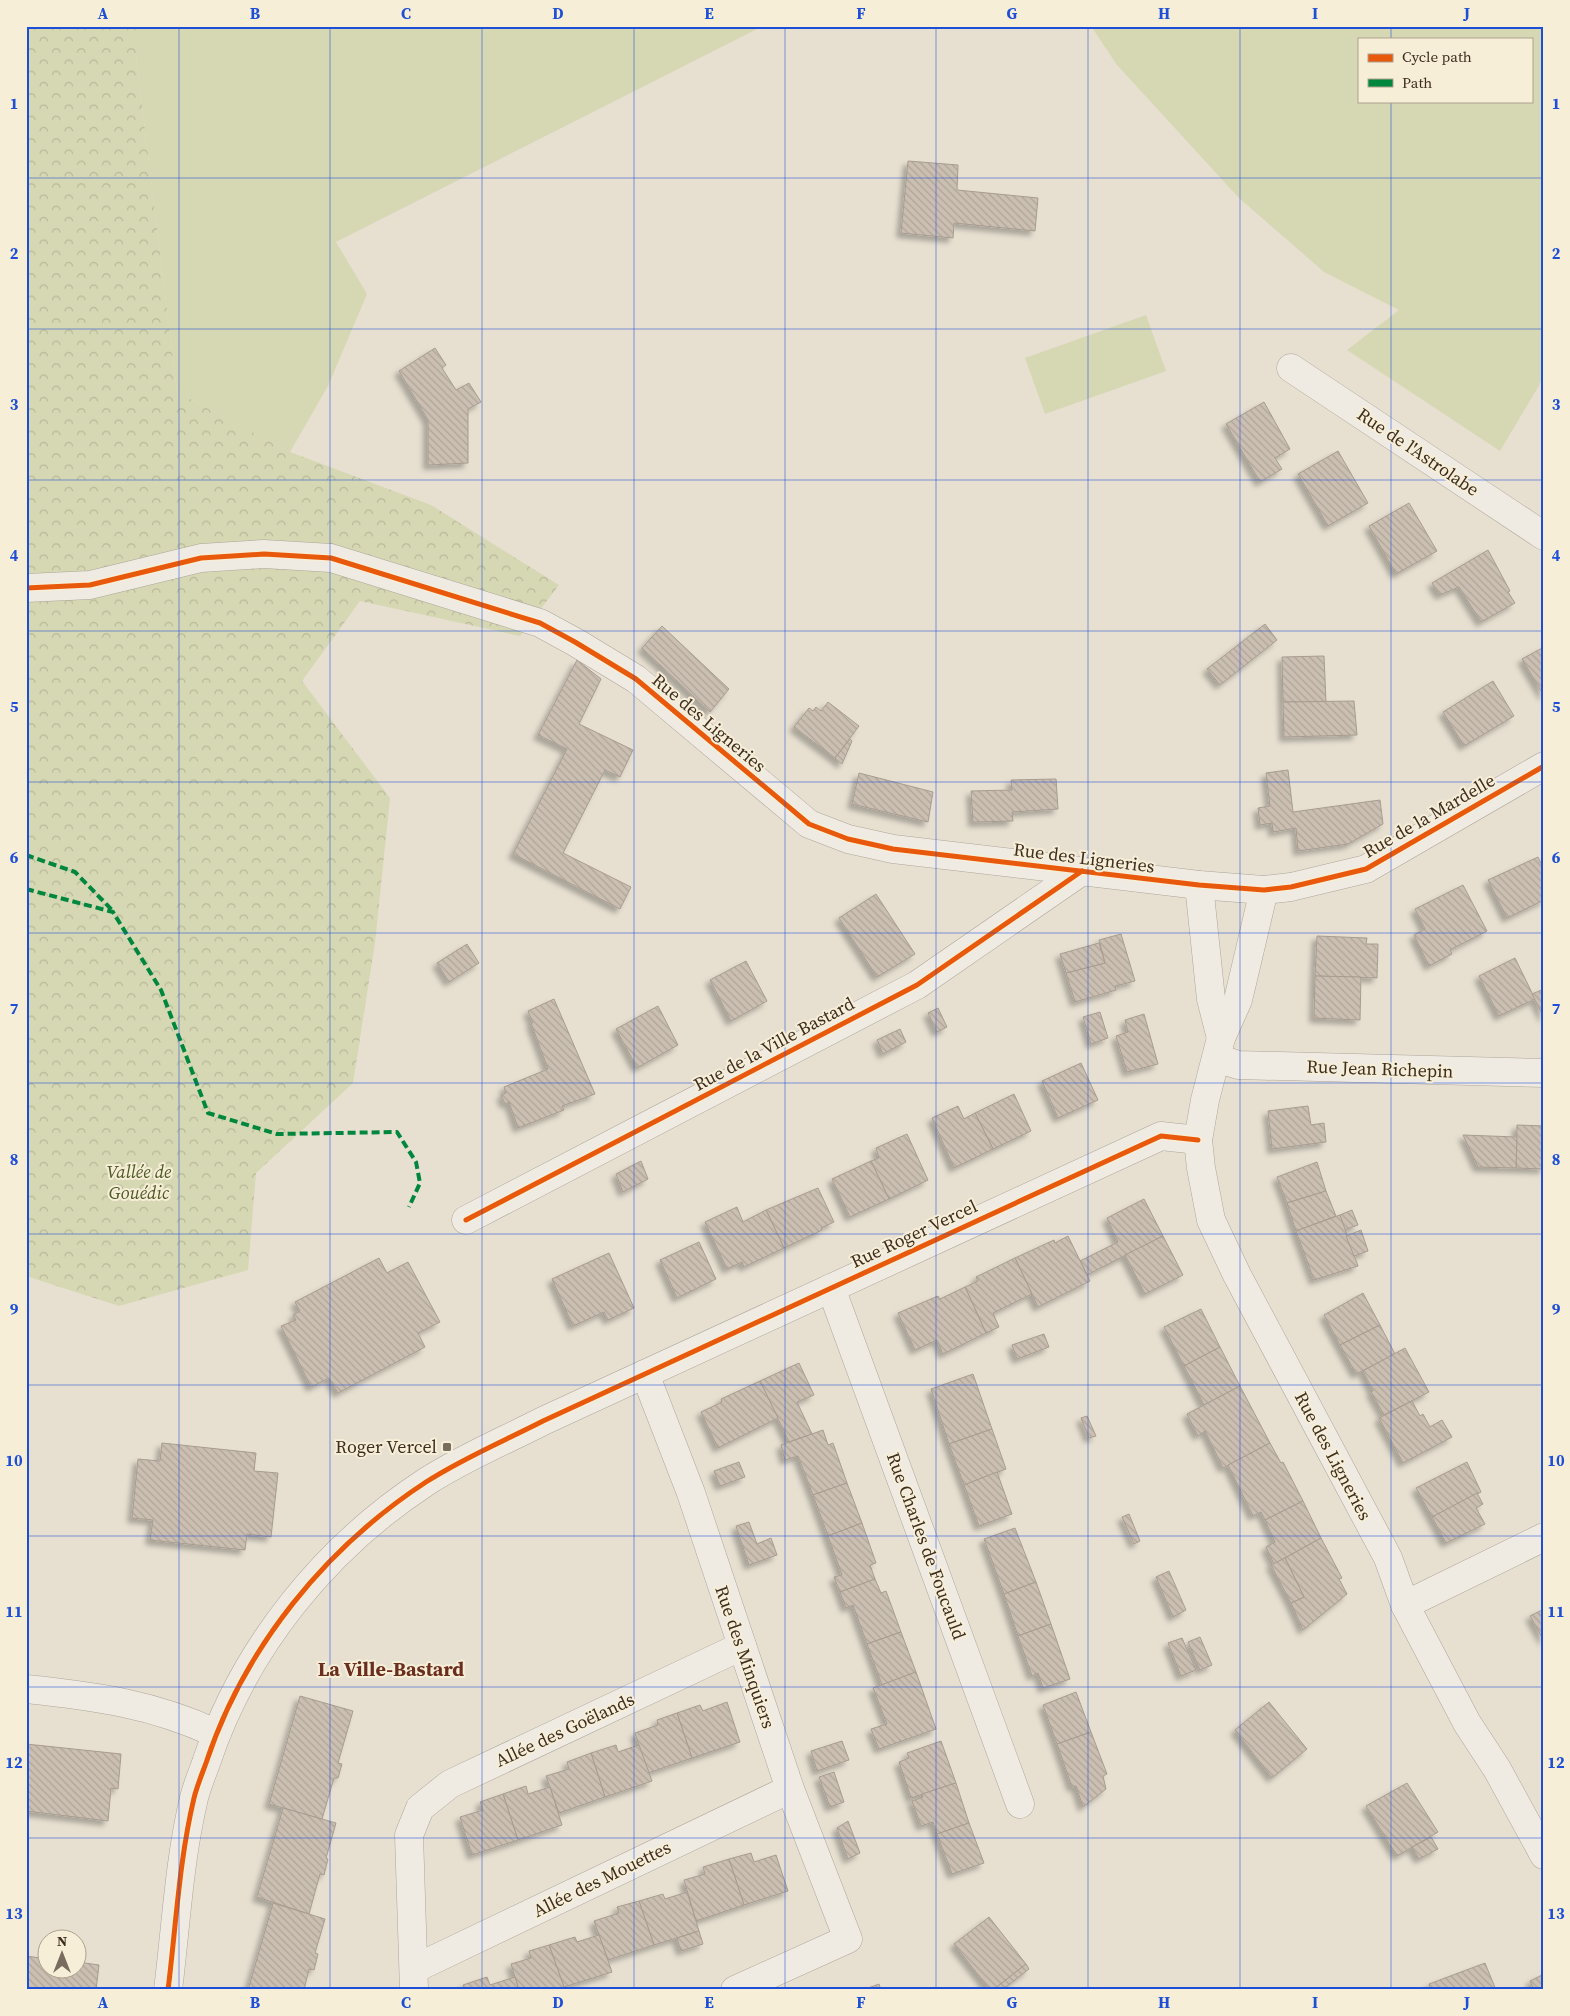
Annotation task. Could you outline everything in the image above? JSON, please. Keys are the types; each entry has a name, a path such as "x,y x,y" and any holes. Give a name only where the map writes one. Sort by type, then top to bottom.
{"street":[{"name":"Rue de l'Astrolabe","path":"1291,368 1544,536"},
{"name":"Rue des Ligneries","path":"26,588 90,585 201,558 264,554 331,558 540,623 636,679 809,824 848,838 893,849 1199,885 1264,890 1238,1000 1219,1048 1204,1100 1198,1140 1201,1168 1211,1220 1241,1284 1388,1558 1405,1605 1467,1723 1497,1769 1544,1855"},
{"name":"Rue de la Mardelle","path":"1264,890 1291,887 1366,869 1544,766"},
{"name":"Rue de la Ville Bastard","path":"466,1220 917,985 1082,872"},
{"path":"1199,885 1211,999 1219,1048"},
{"name":"Rue Jean Richepin","path":"1219,1048 1238,1065 1544,1073"},
{"name":"Rue Roger Vercel","path":"168,1990 190,1816 215,1733 246,1670 291,1607 335,1555 380,1516 426,1482 455,1465 543,1421 1161,1136 1198,1140"},
{"name":"Rue Charles de Foucauld","path":"831,1288 1020,1804"},
{"name":"Rue des Minquiers","path":"645,1374 691,1494 790,1789 848,1938 735,1990"},
{"path":"1405,1605 1544,1537"},
{"name":"Allée des Goëlands","path":"414,1979 409,1835 420,1808 450,1784 742,1646"},
{"path":"26,1689 124,1702 191,1722 215,1733"},
{"name":"Allée des Mouettes","path":"414,1979 790,1789"}],"green space":[{"name":"Vallée de Gouédic","path":"26,26 136,26 136,56 177,392 290,452 431,505 559,585 520,636 360,601 302,681 390,798 375,943 353,1083 256,1173 248,1270 119,1306 26,1276"},
{"path":"136,26 763,26 336,242 367,294 328,386 290,452 177,392 136,56"},
{"path":"1091,26 1544,26 1544,377 1500,451 1347,350 1399,310 1324,272 1238,197 1117,65"},
{"path":"1146,315 1166,371 1045,414 1025,358"}],"building":[{"path":"908,161 958,165 957,190 1038,198 1035,231 954,223 953,238 901,233"},
{"path":"435,348 446,365 442,368 456,390 469,383 481,402 468,409 468,463 428,465 428,420 399,371"},
{"path":"1264,402 1290,449 1275,458 1282,469 1260,482 1226,424"},
{"path":"1338,451 1368,503 1328,526 1298,474"},
{"path":"1409,503 1437,551 1396,574 1369,526"},
{"path":"1488,550 1515,603 1481,622 1459,587 1440,595 1432,583"},
{"path":"1265,624 1277,640 1220,685 1207,669"},
{"path":"662,626 729,689 710,712 642,648"},
{"path":"1544,647 1544,696 1522,659"},
{"path":"1324,656 1326,702 1283,702 1282,657"},
{"path":"577,660 601,679 579,724 633,750 620,777 605,770 563,853 631,887 620,909 513,854 567,749 538,735"},
{"path":"1493,681 1514,716 1464,746 1443,712"},
{"path":"1354,701 1357,735 1284,737 1283,702"},
{"path":"828,702 859,726 835,758 794,727 809,708 813,711 816,707 821,711"},
{"path":"850,739 852,741 842,764 835,758"},
{"path":"1288,770 1293,812 1380,800 1383,824 1348,844 1298,851 1296,828 1273,832 1272,823 1260,825 1258,808 1270,806 1266,773"},
{"path":"859,773 933,792 928,822 852,804"},
{"path":"1056,779 1058,809 1012,812 1013,821 973,822 971,791 1012,790 1011,780"},
{"path":"1538,857 1544,869 1544,900 1507,918 1488,880"},
{"path":"1463,885 1487,931 1450,950 1452,954 1429,966 1414,935 1425,929 1415,909"},
{"path":"876,894 915,954 877,977 839,918"},
{"path":"1121,934 1135,981 1115,986 1116,990 1075,1002 1066,973 1105,963 1099,940"},
{"path":"1317,936 1367,938 1366,944 1378,944 1377,978 1315,976"},
{"path":"1099,943 1105,963 1066,973 1060,954"},
{"path":"467,944 479,963 449,982 437,963"},
{"path":"1515,958 1535,999 1499,1016 1479,976"},
{"path":"746,961 767,1001 731,1021 710,980"},
{"path":"1315,976 1361,977 1360,1020 1314,1018"},
{"path":"1544,989 1544,1018 1532,994"},
{"path":"554,999 595,1094 562,1106 564,1110 518,1128 509,1102 505,1104 501,1095 506,1093 504,1087 548,1069 528,1011"},
{"path":"658,1006 678,1045 637,1068 616,1029"},
{"path":"938,1008 947,1027 937,1032 928,1013"},
{"path":"1100,1012 1108,1038 1091,1044 1083,1017"},
{"path":"1144,1014 1158,1064 1127,1072 1116,1036 1128,1032 1125,1020"},
{"path":"900,1029 906,1042 883,1054 877,1040"},
{"path":"1081,1063 1098,1100 1058,1118 1042,1081"},
{"path":"1014,1094 1031,1131 993,1149 975,1113"},
{"path":"958,1106 964,1119 975,1113 993,1149 954,1168 932,1118"},
{"path":"1308,1106 1311,1125 1324,1123 1326,1142 1272,1149 1268,1111"},
{"path":"1517,1125 1544,1126 1544,1169 1516,1168"},
{"path":"907,1134 928,1180 889,1199 871,1161 879,1158 876,1148"},
{"path":"1463,1135 1517,1137 1516,1168 1478,1167"},
{"path":"641,1161 648,1179 623,1192 616,1174"},
{"path":"871,1161 889,1199 850,1217 832,1179"},
{"path":"1317,1162 1326,1191 1287,1203 1277,1177"},
{"path":"818,1188 834,1222 821,1228 822,1230 784,1248 766,1210"},
{"path":"1326,1191 1336,1216 1296,1231 1287,1203"},
{"path":"1144,1199 1163,1236 1087,1275 1080,1261 1118,1242 1107,1218"},
{"path":"737,1207 743,1222 766,1210 784,1248 744,1267 742,1262 727,1269 705,1222"},
{"path":"1352,1210 1358,1225 1344,1230 1340,1215"},
{"path":"1340,1215 1358,1266 1314,1280 1296,1231"},
{"path":"1361,1230 1368,1251 1354,1256 1346,1236"},
{"path":"1068,1236 1090,1281 1038,1307 1015,1258 1054,1240 1055,1243"},
{"path":"1163,1236 1183,1275 1145,1294 1125,1255"},
{"path":"699,1242 716,1279 677,1298 660,1260"},
{"path":"609,1253 634,1308 608,1320 604,1312 573,1326 552,1279"},
{"path":"379,1258 387,1273 408,1262 440,1322 418,1333 425,1347 338,1393 329,1378 311,1387 281,1326 296,1320 293,1315 300,1311 295,1302"},
{"path":"1015,1258 1032,1294 993,1313 999,1327 986,1333 965,1287 978,1281 976,1277"},
{"path":"965,1287 986,1333 943,1354 937,1340 915,1350 898,1313 938,1296 940,1299"},
{"path":"1363,1293 1380,1325 1340,1345 1324,1315"},
{"path":"1201,1309 1220,1347 1184,1366 1164,1327"},
{"path":"1380,1325 1395,1354 1356,1374 1340,1345"},
{"path":"1044,1334 1049,1347 1017,1359 1012,1345"},
{"path":"1220,1347 1240,1386 1204,1405 1184,1366"},
{"path":"1405,1348 1429,1392 1384,1415 1371,1392 1373,1391 1363,1371"},
{"path":"799,1363 814,1395 797,1402 812,1434 789,1442 760,1381"},
{"path":"973,1374 992,1429 949,1444 931,1389"},
{"path":"760,1381 778,1418 718,1448 701,1412 722,1402 721,1399"},
{"path":"1240,1386 1270,1443 1223,1468 1205,1431 1198,1436 1187,1414"},
{"path":"1412,1401 1420,1416 1423,1414 1430,1427 1442,1420 1452,1437 1403,1463 1379,1418"},
{"path":"1087,1416 1096,1436 1089,1438 1081,1418"},
{"path":"992,1429 1006,1469 964,1485 949,1444"},
{"path":"823,1430 828,1445 833,1443 847,1483 813,1495 798,1456 785,1460 781,1445"},
{"path":"162,1443 256,1453 254,1471 278,1473 271,1537 247,1534 245,1550 150,1540 153,1520 132,1518 138,1459 160,1461"},
{"path":"1270,1443 1281,1463 1283,1462 1303,1501 1265,1520 1261,1512 1253,1516 1228,1465"},
{"path":"739,1462 745,1477 720,1486 714,1471"},
{"path":"1467,1462 1481,1492 1432,1517 1416,1488"},
{"path":"997,1472 1012,1514 979,1526 964,1485"},
{"path":"847,1483 862,1523 828,1536 813,1495"},
{"path":"1477,1493 1483,1504 1476,1508 1485,1524 1446,1543 1432,1517"},
{"path":"1303,1501 1321,1538 1274,1564 1266,1547 1275,1542 1265,1520"},
{"path":"1129,1514 1140,1541 1134,1544 1122,1517"},
{"path":"749,1522 757,1544 771,1538 777,1555 749,1565 736,1526"},
{"path":"862,1523 876,1563 870,1565 875,1579 840,1592 834,1577 842,1575 828,1536"},
{"path":"1015,1528 1036,1582 1004,1594 984,1539"},
{"path":"1321,1538 1342,1578 1339,1579 1347,1594 1303,1630 1291,1603 1304,1597 1285,1558"},
{"path":"1285,1558 1304,1597 1291,1603 1271,1565"},
{"path":"1169,1571 1186,1610 1173,1617 1156,1577"},
{"path":"875,1579 881,1593 886,1591 901,1632 867,1644 853,1605 846,1608 840,1592"},
{"path":"1036,1582 1051,1624 1018,1636 1004,1594"},
{"path":"1544,1609 1544,1641 1530,1616"},
{"path":"1051,1624 1070,1679 1043,1688 1038,1673 1032,1676 1018,1636"},
{"path":"901,1632 916,1672 882,1685 867,1644"},
{"path":"1200,1637 1212,1665 1200,1670 1188,1642"},
{"path":"1182,1638 1196,1670 1181,1676 1168,1643"},
{"path":"916,1672 936,1729 879,1749 871,1729 887,1724 873,1688"},
{"path":"1076,1692 1091,1732 1057,1744 1043,1705"},
{"path":"300,1696 353,1711 338,1763 342,1764 338,1778 334,1778 322,1819 269,1804"},
{"path":"727,1702 740,1742 692,1758 677,1713 700,1705 703,1711"},
{"path":"1269,1702 1307,1749 1272,1778 1235,1730"},
{"path":"677,1713 692,1758 648,1773 635,1733 658,1725 657,1720"},
{"path":"1091,1732 1107,1774 1103,1776 1106,1789 1083,1807 1076,1786 1072,1787 1057,1744"},
{"path":"842,1741 849,1760 817,1771 811,1751"},
{"path":"941,1741 956,1783 911,1798 899,1762 909,1758 907,1753"},
{"path":"26,1744 121,1754 118,1789 111,1788 108,1821 26,1811"},
{"path":"616,1745 618,1752 639,1745 652,1781 605,1797 591,1753"},
{"path":"591,1753 605,1797 559,1813 546,1776 569,1769 567,1762"},
{"path":"834,1772 844,1802 830,1807 819,1777"},
{"path":"956,1783 969,1823 937,1834 933,1822 921,1826 912,1801 923,1797 922,1794"},
{"path":"1407,1783 1438,1832 1397,1856 1366,1806"},
{"path":"526,1786 528,1794 550,1787 562,1825 518,1840 503,1794"},
{"path":"503,1794 518,1840 472,1855 460,1817 483,1810 480,1802"},
{"path":"283,1808 336,1823 326,1858 328,1859 324,1875 320,1874 309,1914 257,1897"},
{"path":"848,1821 860,1853 848,1859 837,1828"},
{"path":"969,1823 984,1863 952,1874 937,1834"},
{"path":"1431,1837 1438,1849 1419,1859 1412,1847"},
{"path":"751,1853 754,1862 776,1855 788,1891 744,1905 729,1859"},
{"path":"729,1859 744,1905 696,1921 684,1880 705,1874 703,1867"},
{"path":"687,1892 699,1931 654,1945 639,1901 663,1894 665,1899"},
{"path":"639,1901 654,1945 608,1960 594,1921 619,1913 617,1907"},
{"path":"273,1903 325,1919 315,1953 318,1954 314,1970 309,1969 304,1990 248,1990"},
{"path":"989,1917 1026,1964 993,1990 990,1990 954,1944"},
{"path":"699,1931 703,1944 681,1951 677,1938"},
{"path":"599,1935 612,1972 564,1987 549,1945 575,1937 577,1942"},
{"path":"549,1945 564,1987 555,1990 519,1990 511,1964 531,1958 529,1951"},
{"path":"26,1956 38,1958 38,1978 88,1978 88,1963 99,1965 96,1990 26,1990"},
{"path":"1485,1963 1496,1990 1431,1990 1429,1984"},
{"path":"1026,1964 1029,1969 1002,1990 993,1990"},
{"path":"1544,1974 1544,1990 1534,1990 1530,1981"},
{"path":"487,1977 490,1985 515,1977 519,1990 465,1990 463,1985"},
{"path":"879,1984 881,1990 863,1990"}],"marked path":[{"path":"26,855 75,872 112,910"},
{"path":"26,889 113,912 161,990 208,1113 277,1134 397,1132 416,1162 420,1183 409,1207"}],"cycle path":[{"path":"26,588 90,585 201,558 264,554 331,558 540,623 575,642 636,679 809,824 848,839 893,849 1199,885 1264,890 1291,887 1366,869 1544,766"},
{"path":"466,1220 917,985 1082,871"},
{"path":"168,1990 181,1870 189,1822 194,1798 222,1721 242,1680 292,1604 354,1538 389,1508 454,1465 543,1421 1161,1136 1198,1140"}],"place":[{"name":"Roger Vercel","path":"447,1447"}],"district":[{"name":"La Ville-Bastard","path":"391,1669"}]}
